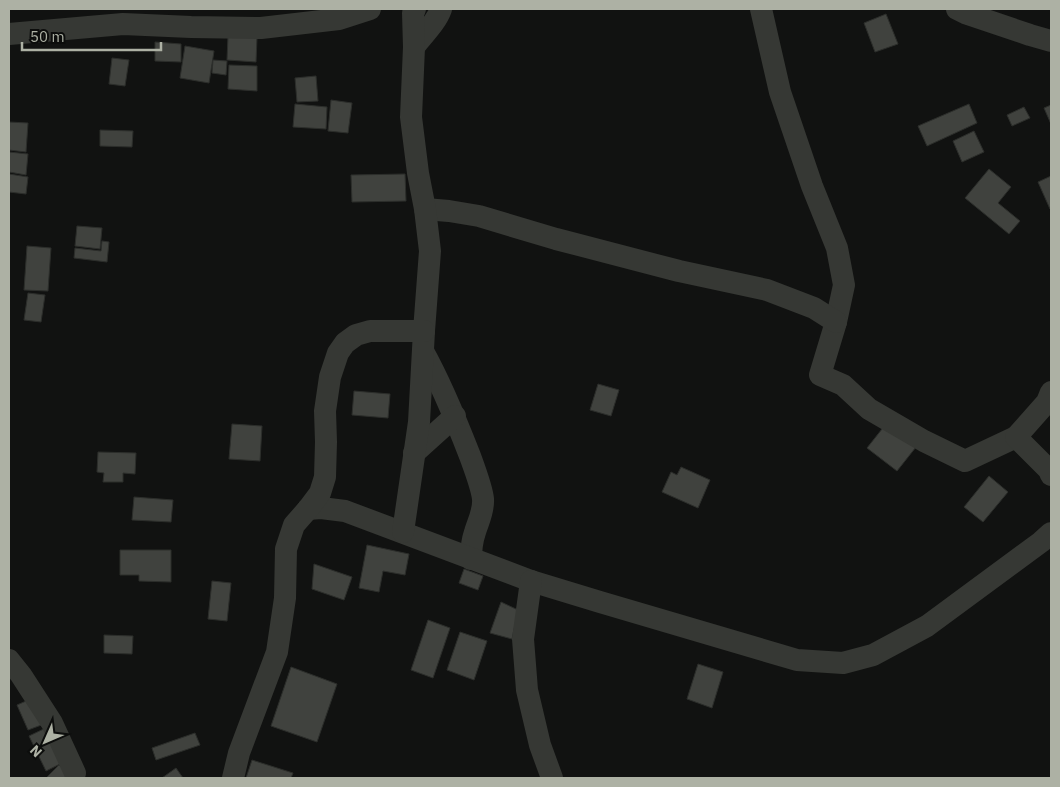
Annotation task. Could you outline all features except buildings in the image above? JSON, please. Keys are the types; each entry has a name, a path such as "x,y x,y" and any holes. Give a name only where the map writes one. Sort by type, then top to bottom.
{"street":[{"path":"9,34 123,24 261,28 339,19 370,9"},
{"path":"403,532 418,422 430,251 411,117 414,9"},
{"path":"414,47 431,26 441,9"},
{"path":"761,9 780,92 812,186 837,248 844,285 836,322 820,375 843,386 869,409 924,441 965,461 1016,437 1047,402 1051,392"},
{"path":"957,9 1030,35 1051,40"},
{"path":"425,209 479,216 669,269 767,290 814,308 836,322"},
{"path":"233,778 238,752 277,652 285,598 286,548 294,525 320,493 325,477 325,411 330,377 338,353 345,343 356,335 370,331 423,341"},
{"path":"423,341 435,373 455,416 483,499 482,514 471,547 471,559"},
{"path":"414,453 455,416"},
{"path":"1016,437 1049,470 1051,475"},
{"path":"308,509 321,508 345,511 531,581 797,660 842,663 873,655 927,626 1051,533"},
{"path":"531,581 523,639 528,690 540,745 552,778"},
{"path":"9,660 52,723 75,773"}]}
